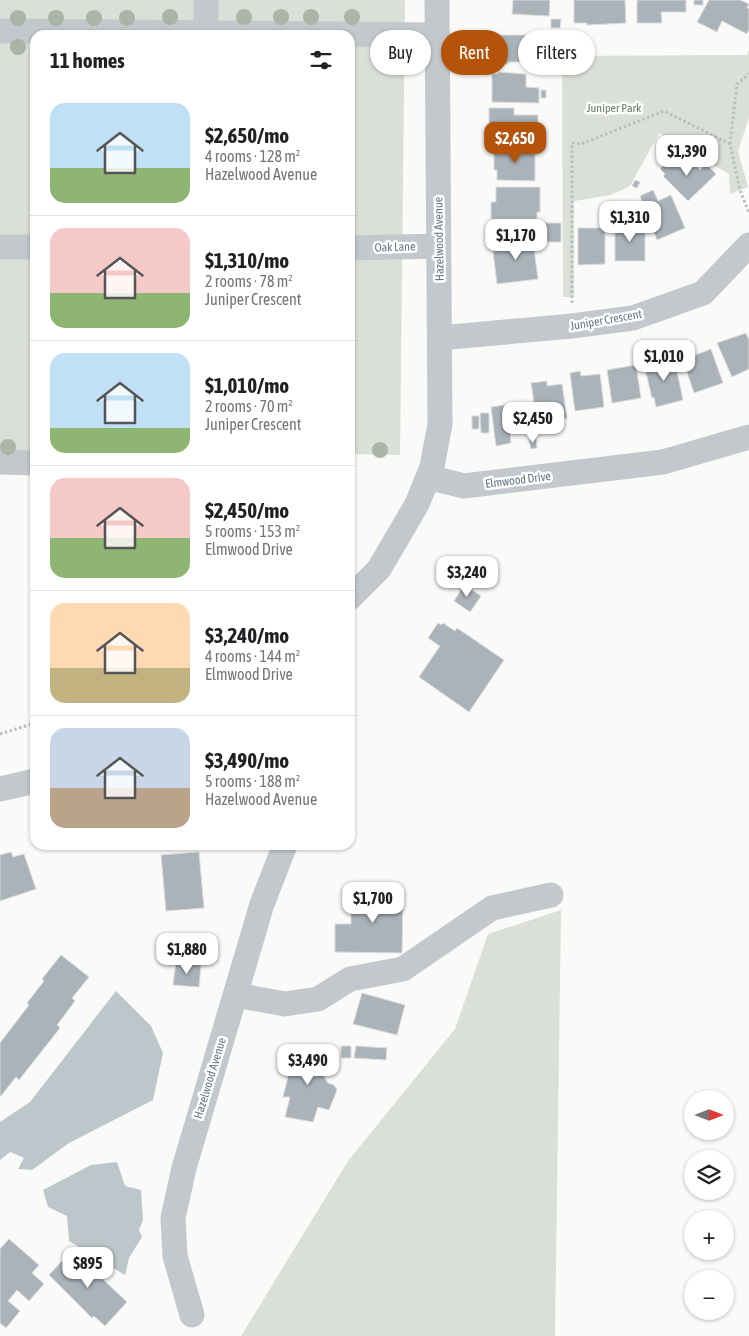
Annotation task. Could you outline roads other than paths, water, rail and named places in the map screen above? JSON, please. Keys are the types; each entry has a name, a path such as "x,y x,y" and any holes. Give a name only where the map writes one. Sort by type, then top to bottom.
{"street":[{"path":"206,0 206,30"},
{"name":"Hazelwood Avenue","path":"428,477 432,467 440,424 437,0"},
{"path":"0,31 30,31"},
{"path":"355,34 437,35"},
{"name":"Juniper Crescent","path":"440,338 572,326 633,318 703,294 749,245"},
{"name":"Oak Lane","path":"355,248 439,246"},
{"path":"0,247 30,247"},
{"name":"Elmwood Drive","path":"428,477 464,486 663,462 749,437"},
{"path":"0,462 30,463"},
{"path":"355,593 379,569 417,504 428,477"},
{"path":"0,789 30,782"},
{"name":"Hazelwood Avenue","path":"192,1315 175,1256 173,1218 184,1168 235,994 262,904 283,850"},
{"path":"235,994 285,1004 318,999 350,979 403,969 492,908 550,895"}],"park label":[{"name":"Juniper Park","path":"614,108"}]}
